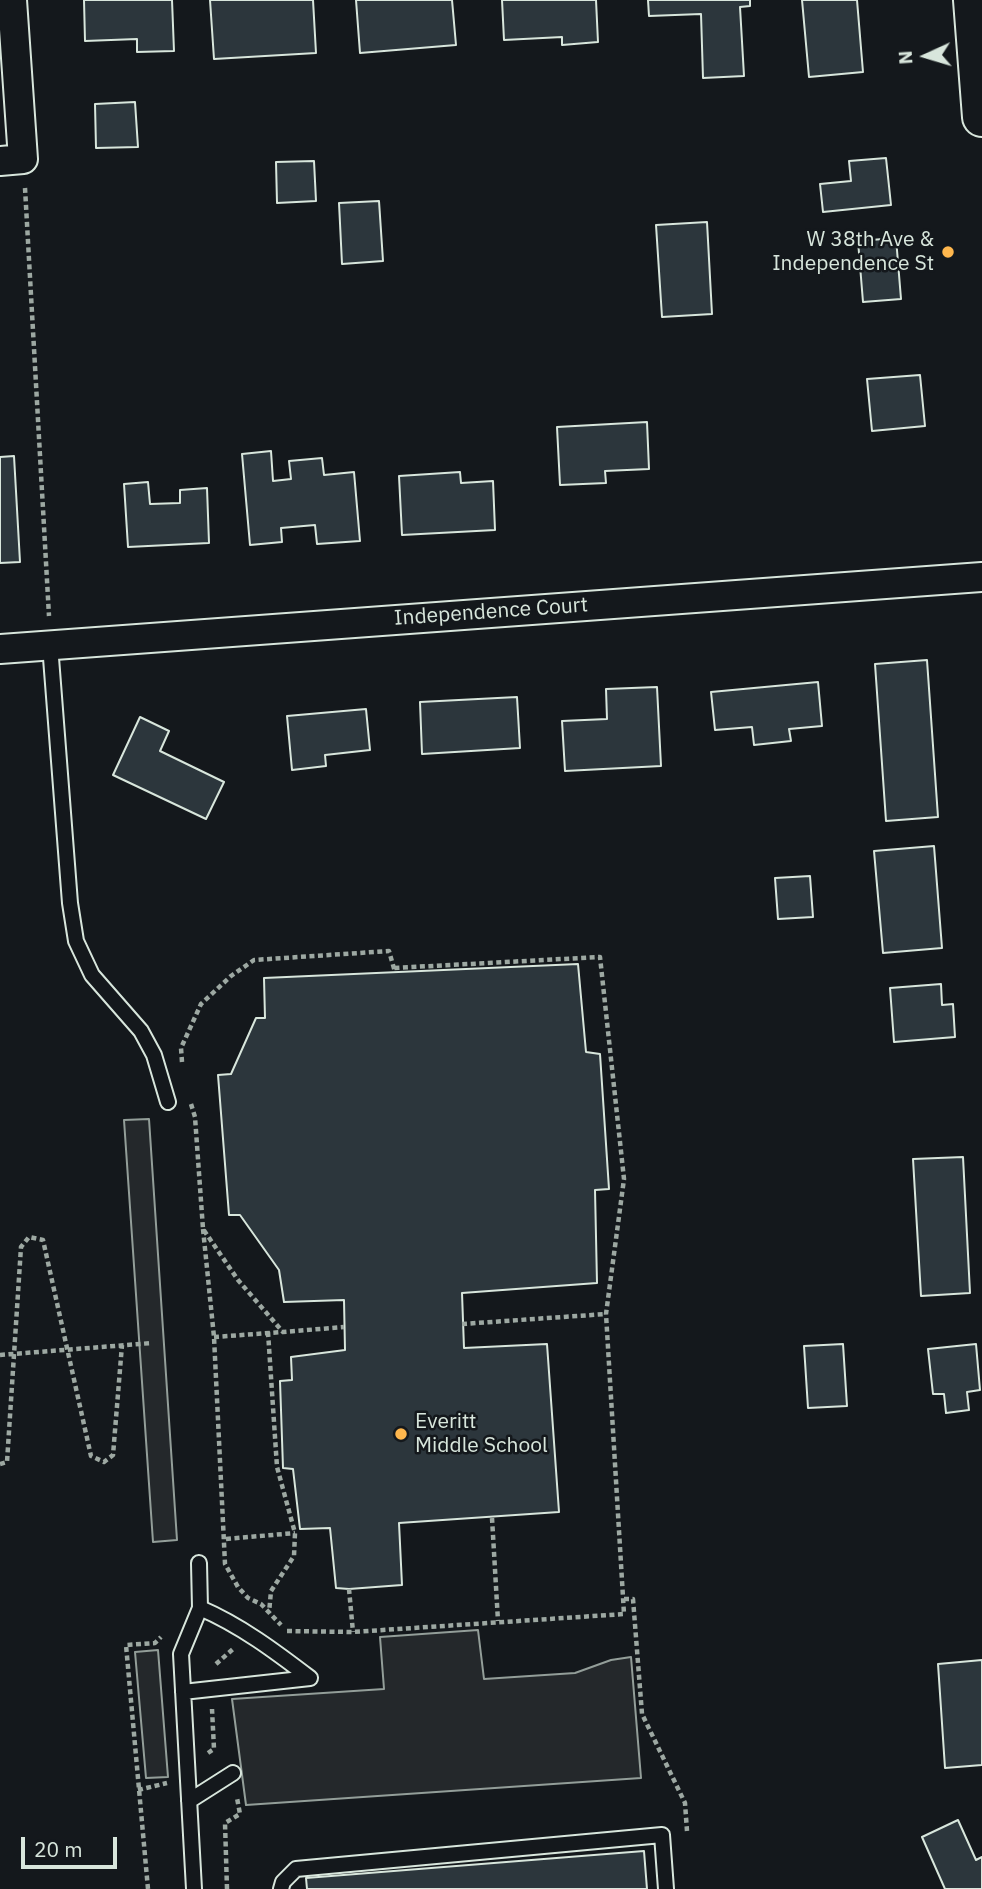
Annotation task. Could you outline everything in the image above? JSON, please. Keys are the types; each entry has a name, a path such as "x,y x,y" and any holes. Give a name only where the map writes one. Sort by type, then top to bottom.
{"main road":[{"path":"973,0 982,117"}],"street":[{"path":"12,0 12,160"},
{"name":"Independence Court","path":"0,649 982,577"}],"lane":[{"path":"50,645 70,903 76,941 92,975 141,1031 154,1055 168,1102"},
{"path":"194,1889 181,1654 200,1608 199,1563"},
{"path":"183,1692 310,1678 279,1654 217,1615 200,1608"},
{"path":"189,1801 233,1773"},
{"path":"281,1889 283,1882 296,1869 662,1835 666,1889"}],"path":[{"path":"12,160 50,645"},
{"path":"184,1074 181,1048 201,1004 231,976 254,960 389,951 394,970 600,957 624,1179 606,1314 624,1614 353,1632 287,1631 261,1604 248,1598 238,1587 225,1564 226,1539 214,1337 195,1117 189,1097"},
{"path":"203,1229 238,1280 283,1332"},
{"path":"0,1464 7,1462 20,1247 29,1237 43,1240 91,1456 104,1462 113,1455 122,1345"},
{"path":"462,1324 606,1314"},
{"path":"214,1337 344,1327"},
{"path":"268,1332 276,1467 295,1533 294,1556 271,1591 269,1614"},
{"path":"0,1355 152,1343"},
{"path":"492,1518 498,1621"},
{"path":"226,1539 295,1533"},
{"path":"349,1590 353,1632"},
{"path":"624,1599 633,1599 642,1714 685,1803 687,1840"},
{"path":"148,1889 126,1645 155,1643 169,1629"},
{"path":"214,1749 225,1759 233,1773 240,1814 226,1823 228,1889"}],"shaded area":[{"path":"149,1119 177,1540 153,1542 124,1120"},
{"path":"478,1630 484,1679 575,1673 611,1660 631,1657 641,1778 246,1805 232,1699 384,1689 380,1637"},
{"path":"158,1650 168,1777 146,1778 135,1652"}],"building":[{"path":"84,0 172,0 174,51 137,52 137,39 85,41"},
{"path":"210,0 313,0 316,53 214,59"},
{"path":"356,0 452,0 456,45 360,53"},
{"path":"502,0 596,0 598,42 562,45 562,37 504,40"},
{"path":"648,0 750,0 750,6 740,7 744,76 703,78 701,14 649,16"},
{"path":"802,0 857,0 863,72 809,77"},
{"path":"135,102 138,147 96,148 95,104"},
{"path":"886,158 891,205 823,212 820,184 851,181 849,161"},
{"path":"314,161 316,201 277,203 276,162"},
{"path":"379,201 383,261 342,264 339,203"},
{"path":"707,222 712,314 662,317 656,225"},
{"path":"896,238 901,299 863,302 858,241"},
{"path":"920,375 925,426 872,431 867,379"},
{"path":"647,422 649,469 605,471 606,483 560,485 557,427"},
{"path":"271,451 273,481 291,479 289,461 322,458 324,475 354,472 360,541 317,544 315,525 281,528 282,542 250,545 242,454"},
{"path":"14,456 20,562 0,563 0,457"},
{"path":"460,472 461,483 493,481 495,530 402,535 399,476"},
{"path":"148,482 150,504 180,503 180,490 207,488 209,543 128,547 124,484"},
{"path":"927,660 938,817 886,821 875,664"},
{"path":"818,682 822,726 789,729 791,741 754,745 752,727 715,730 711,692"},
{"path":"657,687 661,766 565,771 562,721 607,719 606,689"},
{"path":"517,697 520,748 422,754 420,702"},
{"path":"366,709 370,750 325,755 326,766 292,770 287,716"},
{"path":"140,717 169,731 160,751 224,782 206,819 113,775"},
{"path":"934,846 942,948 883,953 874,851"},
{"path":"810,876 813,917 778,919 775,878"},
{"name":"Everitt Middle School","path":"578,964 586,1052 600,1054 609,1189 595,1190 597,1283 462,1293 464,1348 547,1344 559,1512 399,1523 402,1585 336,1588 330,1528 300,1529 293,1469 283,1468 280,1381 292,1380 291,1357 345,1350 344,1300 284,1302 279,1270 240,1215 229,1215 218,1075 231,1074 256,1018 265,1018 264,978"},
{"path":"941,984 942,1005 953,1004 955,1037 894,1042 890,988"},
{"path":"963,1157 970,1293 921,1296 913,1159"},
{"path":"843,1344 847,1406 808,1408 804,1346"},
{"path":"976,1344 980,1390 967,1392 969,1410 946,1413 944,1394 933,1394 928,1349"},
{"path":"982,1660 982,1765 945,1768 938,1664"},
{"path":"958,1820 976,1860 982,1857 982,1889 945,1889 922,1837"},
{"path":"644,1851 647,1889 307,1889 306,1878"}],"place":[{"name":"W 38th Ave & Independence St","path":"948,252"},
{"name":"Everitt Middle School","path":"401,1434"}]}
